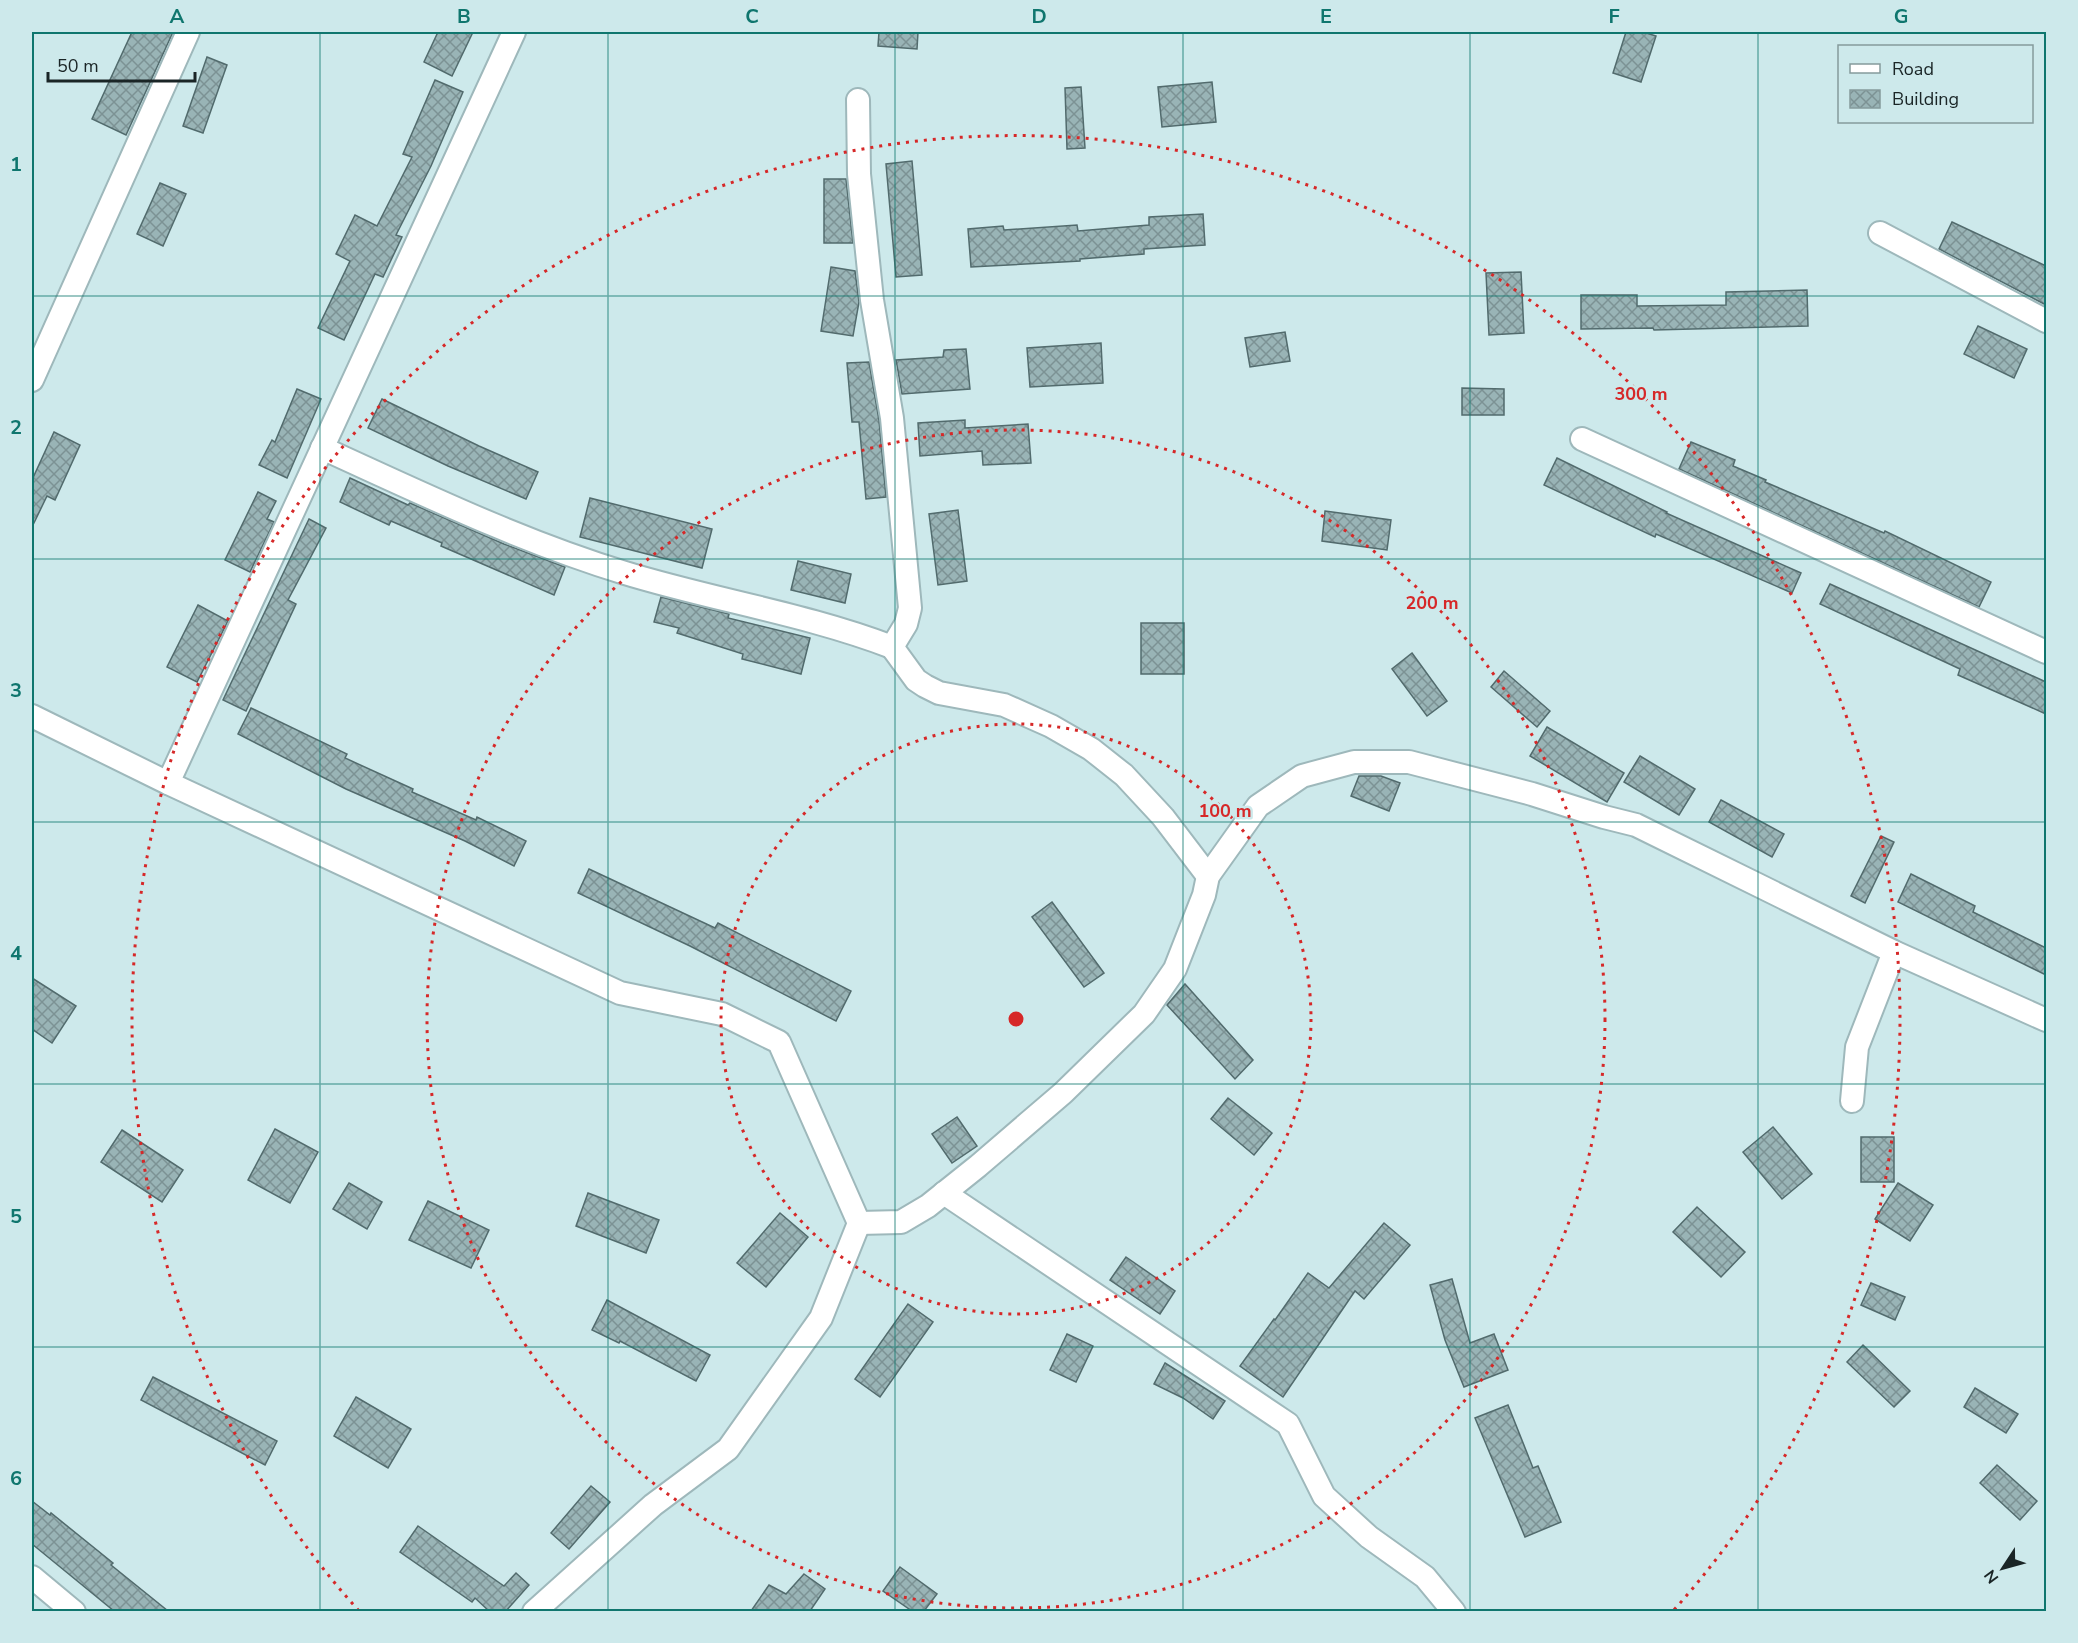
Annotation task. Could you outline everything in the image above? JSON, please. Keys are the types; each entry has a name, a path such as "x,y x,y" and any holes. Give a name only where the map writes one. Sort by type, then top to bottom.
{"street":[{"path":"32,380 188,32"},
{"path":"168,783 513,32"},
{"path":"858,100 859,174 872,300 892,418 910,608 906,624 892,647"},
{"path":"1880,233 2046,321"},
{"path":"1582,439 2046,652"},
{"path":"322,448 404,486 562,553 626,573 827,625 892,647 916,680 925,686 939,693 1004,705 1051,726 1091,749 1124,775 1163,818 1208,876"},
{"path":"32,716 168,783 620,993 722,1014 779,1042 860,1223 821,1318 728,1449 653,1505 534,1611"},
{"path":"860,1223 902,1222 928,1206 1062,1093 1144,1014 1175,969 1204,895 1208,876 1258,806 1302,776 1354,762 1409,762 1532,794 1636,825 1894,952 2046,1020"},
{"path":"1852,1101 1857,1047 1894,952"},
{"path":"944,1193 1288,1424 1324,1496 1369,1537 1425,1577 1454,1611"},
{"path":"32,1577 74,1611"}],"building":[{"path":"132,32 173,32 126,135 92,119"},
{"path":"438,32 473,32 452,76 424,62"},
{"path":"879,32 918,32 917,49 878,46"},
{"path":"1626,32 1643,32 1656,36 1641,82 1613,73"},
{"path":"207,57 227,65 203,133 183,126"},
{"path":"435,80 463,92 431,166 396,235 402,237 383,277 375,274 344,340 318,328 350,261 336,254 355,215 377,226 412,157 403,154"},
{"path":"1212,82 1216,122 1162,127 1158,87"},
{"path":"1081,87 1085,148 1067,149 1065,88"},
{"path":"912,161 922,275 896,277 886,164"},
{"path":"824,179 846,179 853,243 824,243"},
{"path":"160,183 186,194 163,246 137,234"},
{"path":"1203,214 1205,245 1144,249 1144,254 1080,259 1080,261 971,267 968,229 1003,226 1004,230 1077,225 1078,231 1149,225 1149,217"},
{"path":"1952,222 2046,266 2046,305 1939,249"},
{"path":"831,267 855,271 859,302 853,336 821,331"},
{"path":"1521,272 1524,333 1489,335 1486,273"},
{"path":"1807,290 1808,326 1654,330 1653,328 1581,329 1581,295 1637,295 1637,306 1726,305 1726,292"},
{"path":"1978,326 2027,349 2014,378 1964,354"},
{"path":"1285,332 1290,361 1250,367 1245,338"},
{"path":"1101,343 1103,383 1030,387 1027,348"},
{"path":"966,349 970,389 902,394 896,360 943,357 944,350"},
{"path":"869,362 879,420 886,497 866,499 859,422 852,422 847,363"},
{"path":"1462,388 1504,389 1504,415 1462,415"},
{"path":"297,389 321,399 287,478 259,465 272,440 275,442"},
{"path":"382,399 538,472 526,499 448,466 368,428"},
{"path":"965,420 965,428 1028,424 1031,463 983,465 982,451 920,456 918,423"},
{"path":"54,432 80,445 55,500 47,496 32,527 32,480"},
{"path":"1691,442 1735,460 1733,466 1766,480 1765,482 1884,533 1885,531 1991,582 1979,607 1679,469"},
{"path":"1557,458 1666,513 1801,573 1792,593 1656,534 1655,537 1544,485"},
{"path":"350,478 408,505 410,503 504,544 565,567 554,595 441,546 442,543 391,521 389,525 340,502"},
{"path":"258,492 276,501 267,519 274,522 250,572 225,560"},
{"path":"590,498 712,529 702,568 580,537"},
{"path":"958,510 967,581 938,585 929,514"},
{"path":"1325,511 1391,520 1387,550 1322,541"},
{"path":"309,519 326,528 288,600 296,604 246,711 223,700"},
{"path":"798,561 851,574 845,603 791,590"},
{"path":"1830,584 2046,682 2046,714 1958,675 1960,669 1820,604"},
{"path":"661,597 729,614 728,618 810,638 801,674 742,659 743,654 677,633 679,628 654,622"},
{"path":"198,605 228,621 197,682 167,667"},
{"path":"1141,623 1184,623 1184,674 1141,674"},
{"path":"1412,653 1447,701 1427,716 1392,669"},
{"path":"1504,671 1550,711 1537,727 1491,687"},
{"path":"251,708 347,754 345,758 413,789 412,792 476,820 477,817 526,841 514,866 465,841 346,789 238,734"},
{"path":"1547,727 1624,773 1607,802 1530,756"},
{"path":"1640,756 1695,789 1679,815 1624,782"},
{"path":"1359,776 1381,776 1400,783 1389,811 1351,796"},
{"path":"1721,800 1784,834 1772,857 1709,822"},
{"path":"1881,836 1894,842 1865,903 1851,896"},
{"path":"589,869 715,928 718,923 851,991 836,1021 690,946 578,893"},
{"path":"1911,874 1975,906 1973,912 2046,948 2046,975 1898,902"},
{"path":"1052,902 1104,973 1084,987 1032,917"},
{"path":"32,978 76,1006 52,1043 32,1029"},
{"path":"1185,984 1253,1060 1235,1079 1167,1005"},
{"path":"1228,1098 1272,1133 1254,1155 1211,1119"},
{"path":"957,1117 977,1146 952,1163 932,1134"},
{"path":"1773,1127 1812,1174 1782,1199 1743,1152"},
{"path":"275,1129 318,1152 290,1203 248,1180"},
{"path":"122,1130 183,1170 162,1202 101,1162"},
{"path":"1861,1137 1894,1137 1894,1182 1861,1182"},
{"path":"349,1183 382,1202 367,1229 333,1209"},
{"path":"1898,1183 1933,1205 1910,1241 1875,1219"},
{"path":"588,1193 659,1220 646,1253 576,1226"},
{"path":"428,1201 489,1230 471,1268 409,1240"},
{"path":"1697,1207 1745,1252 1721,1277 1673,1232"},
{"path":"780,1213 808,1237 766,1287 737,1263"},
{"path":"1384,1223 1410,1245 1364,1299 1355,1291 1283,1397 1240,1366 1308,1273 1329,1288"},
{"path":"1126,1257 1175,1291 1160,1314 1110,1280"},
{"path":"1452,1279 1470,1343 1494,1334 1508,1370 1464,1387 1445,1340 1430,1285"},
{"path":"1871,1283 1905,1297 1895,1320 1861,1305"},
{"path":"607,1300 710,1355 696,1381 620,1341 619,1343 592,1330"},
{"path":"908,1304 933,1322 880,1397 855,1379"},
{"path":"1067,1334 1093,1346 1076,1382 1050,1370"},
{"path":"1863,1345 1910,1391 1894,1407 1847,1362"},
{"path":"1165,1363 1225,1401 1213,1419 1183,1398 1154,1384"},
{"path":"153,1377 277,1441 265,1465 141,1400"},
{"path":"1975,1388 2018,1414 2006,1433 1964,1407"},
{"path":"356,1397 411,1429 388,1468 334,1436"},
{"path":"1508,1405 1533,1468 1538,1466 1561,1522 1525,1537 1475,1418"},
{"path":"1997,1465 2037,1501 2020,1520 1980,1483"},
{"path":"591,1486 610,1502 569,1549 551,1533"},
{"path":"32,1501 50,1515 51,1513 113,1563 111,1565 168,1611 114,1611 32,1544"},
{"path":"418,1526 504,1586 516,1573 529,1585 506,1611 489,1611 475,1598 472,1602 400,1552"},
{"path":"900,1567 937,1594 924,1611 912,1611 883,1591"},
{"path":"804,1574 825,1589 810,1611 751,1611 769,1585 786,1594"}]}
